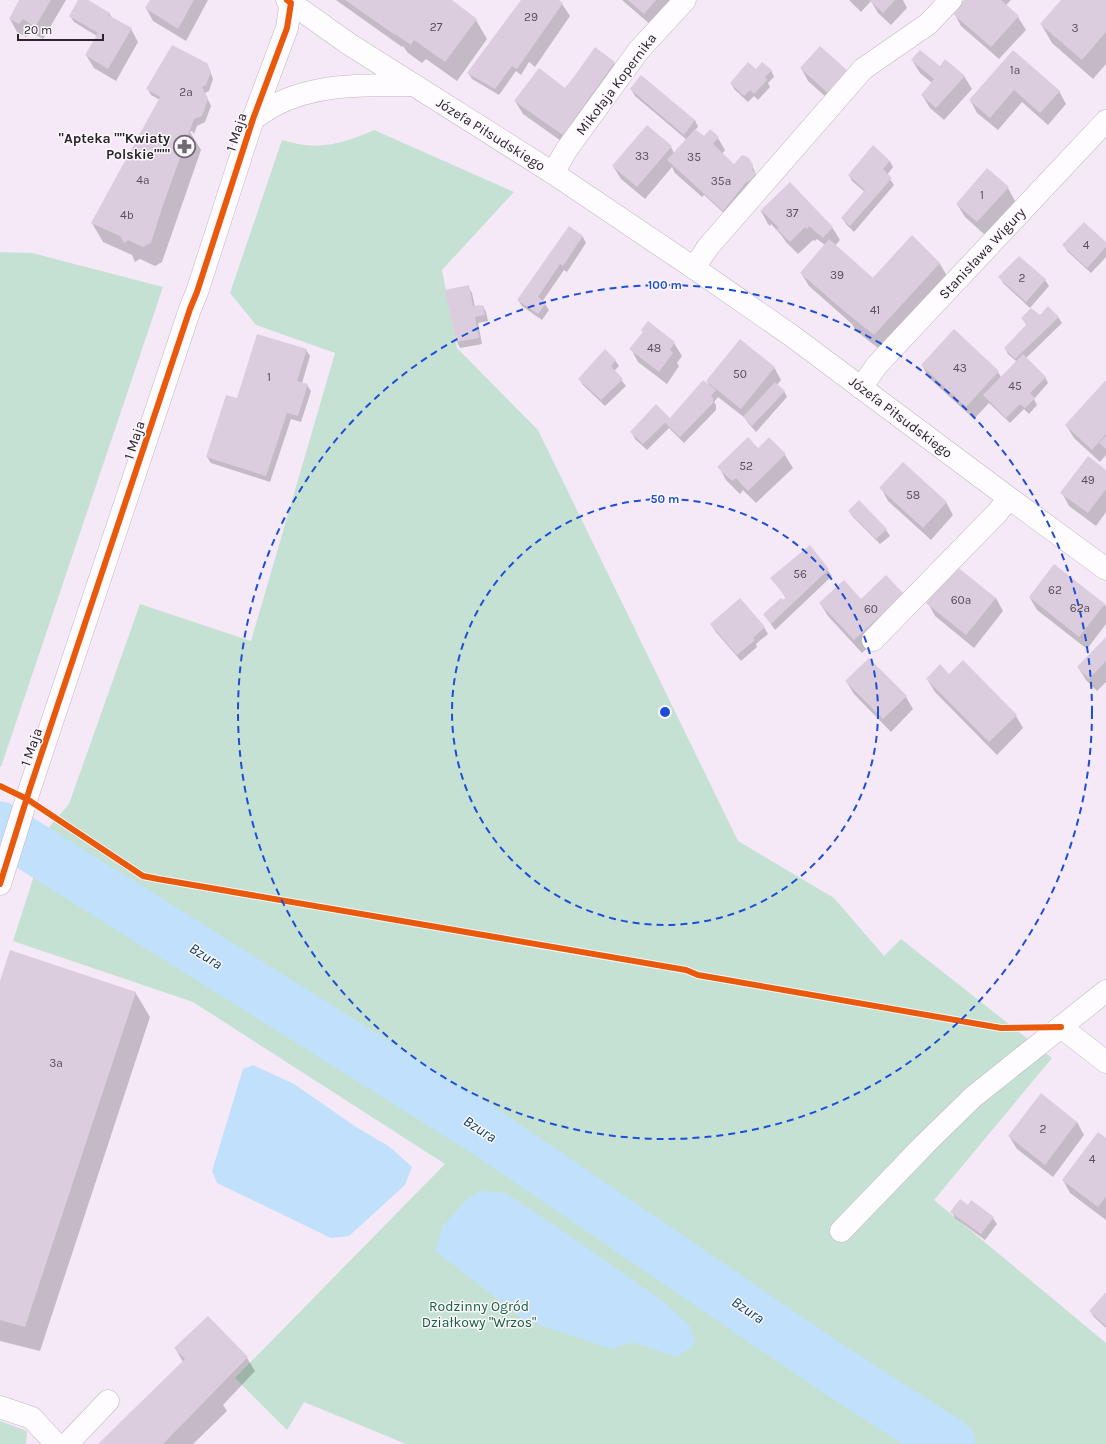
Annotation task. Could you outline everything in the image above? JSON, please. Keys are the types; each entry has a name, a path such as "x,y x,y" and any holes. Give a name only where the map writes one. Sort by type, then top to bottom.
{"street":[{"name":"Mikołaja Kopernika","path":"553,173 567,149 639,50 685,0"},
{"path":"694,268 708,247 863,69 928,24 951,0"},
{"name":"Józefa Piłsudskiego","path":"290,1 349,44 553,173 792,336 1106,569"},
{"name":"1 Maja","path":"2,879 253,119 286,28 290,1"},
{"path":"253,119 274,106 293,98 318,91 364,85 414,85"},
{"name":"Stanisława Wigury","path":"861,388 878,365 1106,121"},
{"path":"873,640 997,513 1009,498"},
{"path":"841,1231 925,1144 973,1097 1106,992"},
{"path":"1061,1027 1106,1062"},
{"path":"67,1444 108,1401"},
{"path":"0,1407 32,1418 56,1444"}],"green space":[{"name":"Rodzinny Ogród Działkowy \"Wrzos\"","path":"374,130 514,192 442,270 457,348 538,430 738,841 834,898 884,956 901,939 1052,1058 934,1200 1106,1343 1106,1444 406,1444 304,1402 287,1430 235,1378 445,1164 193,1002 13,941 50,826 69,804 140,604 251,641 335,353 256,325 230,293 282,140 313,146 349,140"},
{"path":"0,252 32,253 163,287 1,767 0,766"},
{"path":"0,1421 27,1431 26,1444 0,1444"}],"water":[{"path":"253,1065 294,1084 356,1127 390,1147 412,1167 405,1185 349,1236 331,1238 217,1183 212,1171 243,1069"},
{"path":"481,1191 506,1193 664,1302 690,1326 695,1344 677,1357 633,1342 612,1349 525,1320 435,1251 443,1226 467,1199"}],"building":[{"path":"19,0 51,0 35,27 23,19 19,24 9,19"},
{"path":"78,0 88,0 110,13 108,15 132,28 108,69 85,55 98,33 69,16"},
{"path":"150,0 194,0 178,29 145,8"},
{"path":"345,0 452,0 477,19 445,62 414,40 411,45"},
{"path":"521,0 559,0 563,3 517,69 512,66 495,89 467,73"},
{"path":"628,0 656,0 644,14"},
{"path":"869,0 895,0 883,13"},
{"path":"964,0 1001,0 1019,16 991,47 952,13"},
{"path":"1061,0 1106,0 1106,32 1082,60 1040,24"},
{"path":"172,45 207,63 211,72 206,85 202,87 208,99 202,116 194,119 151,243 143,247 128,240 124,243 120,236 91,223 160,97 146,89"},
{"path":"820,46 848,71 829,94 800,68"},
{"path":"595,47 615,62 563,135 514,101 539,68 565,88"},
{"path":"920,50 940,66 945,59 965,76 936,108 921,95 934,79 911,60"},
{"path":"1013,50 1060,91 1040,113 1014,90 990,118 969,100"},
{"path":"748,62 756,69 762,62 772,70 765,77 767,80 754,94 750,90 744,96 730,83"},
{"path":"641,75 695,120 684,135 630,89"},
{"path":"647,125 672,146 637,187 612,166"},
{"path":"695,129 704,136 710,129 719,137 713,144 734,164 742,155 748,157 753,165 752,170 756,174 749,182 747,181 723,211 667,160"},
{"path":"873,145 890,161 883,169 892,178 850,226 841,218 865,190 848,175"},
{"path":"987,168 1009,187 977,222 956,204"},
{"path":"790,182 833,227 823,238 809,226 807,229 805,227 790,242 777,229 779,228 763,212 762,213 760,211"},
{"path":"1084,222 1106,242 1106,247 1087,268 1062,245"},
{"path":"569,226 583,236 563,266 560,264 538,297 546,303 538,314 517,300"},
{"path":"912,235 940,263 874,335 800,273 829,239 873,278"},
{"path":"1019,256 1046,279 1026,302 998,277"},
{"path":"469,285 473,306 483,305 485,315 475,317 479,338 456,342 445,290"},
{"path":"1048,306 1059,317 1015,359 1004,348 1027,324 1021,318 1031,308 1040,315"},
{"path":"648,321 675,342 670,350 673,353 659,372 629,349 643,332 641,330"},
{"path":"954,329 999,371 966,407 921,365"},
{"path":"257,334 307,349 297,381 308,384 298,416 287,413 266,476 206,457 226,395 237,398"},
{"path":"740,339 775,367 741,409 706,381"},
{"path":"605,349 616,360 611,366 623,379 601,400 578,379"},
{"path":"1023,354 1046,377 1030,393 1035,398 1025,408 1020,404 1006,418 983,395"},
{"path":"703,380 716,390 711,396 713,398 713,403 680,437 665,423 643,444 630,432 656,404 670,418"},
{"path":"1106,380 1106,434 1092,450 1065,425"},
{"path":"775,382 785,391 752,426 743,417"},
{"path":"1106,436 1106,449 1099,443"},
{"path":"748,437 758,448 769,437 786,454 748,491 736,478 732,481 717,467"},
{"path":"1088,456 1106,470 1106,489 1088,513 1060,493"},
{"path":"903,462 947,502 923,528 879,488"},
{"path":"859,500 887,529 876,539 848,511"},
{"path":"810,545 829,569 771,624 763,614 781,598 783,600 786,597 770,578"},
{"path":"1054,564 1105,604 1079,637 1029,597"},
{"path":"956,566 996,598 966,635 926,603"},
{"path":"886,575 904,594 854,640 819,603 844,580 861,599"},
{"path":"740,598 765,627 753,638 755,640 737,655 710,624"},
{"path":"1106,637 1106,661 1089,679 1077,667"},
{"path":"869,658 907,696 883,719 845,681"},
{"path":"963,660 1017,715 989,742 926,679 940,664 949,674"},
{"path":"10,950 136,992 25,1327 0,1320 0,981"},
{"path":"1041,1093 1077,1122 1045,1165 1008,1136"},
{"path":"1098,1132 1106,1138 1106,1197 1098,1207 1062,1180"},
{"path":"960,1199 968,1205 971,1200 994,1217 981,1234 950,1212"},
{"path":"1106,1292 1106,1326 1089,1311"},
{"path":"208,1316 248,1357 163,1444 98,1444 185,1359 174,1348"}],"waterway":[{"name":"Bzura","path":"0,827 486,1132 832,1368 950,1444"}],"cycle path":[{"path":"0,884 30,788 190,309 197,292 253,119 287,28 291,3 287,0"},
{"path":"0,786 27,799 143,876 686,970 698,975 1001,1028 1061,1027"}],"place":[{"name":"\"Apteka \"\"Kwiaty Polskie\"\"\"","path":"185,146"}]}
